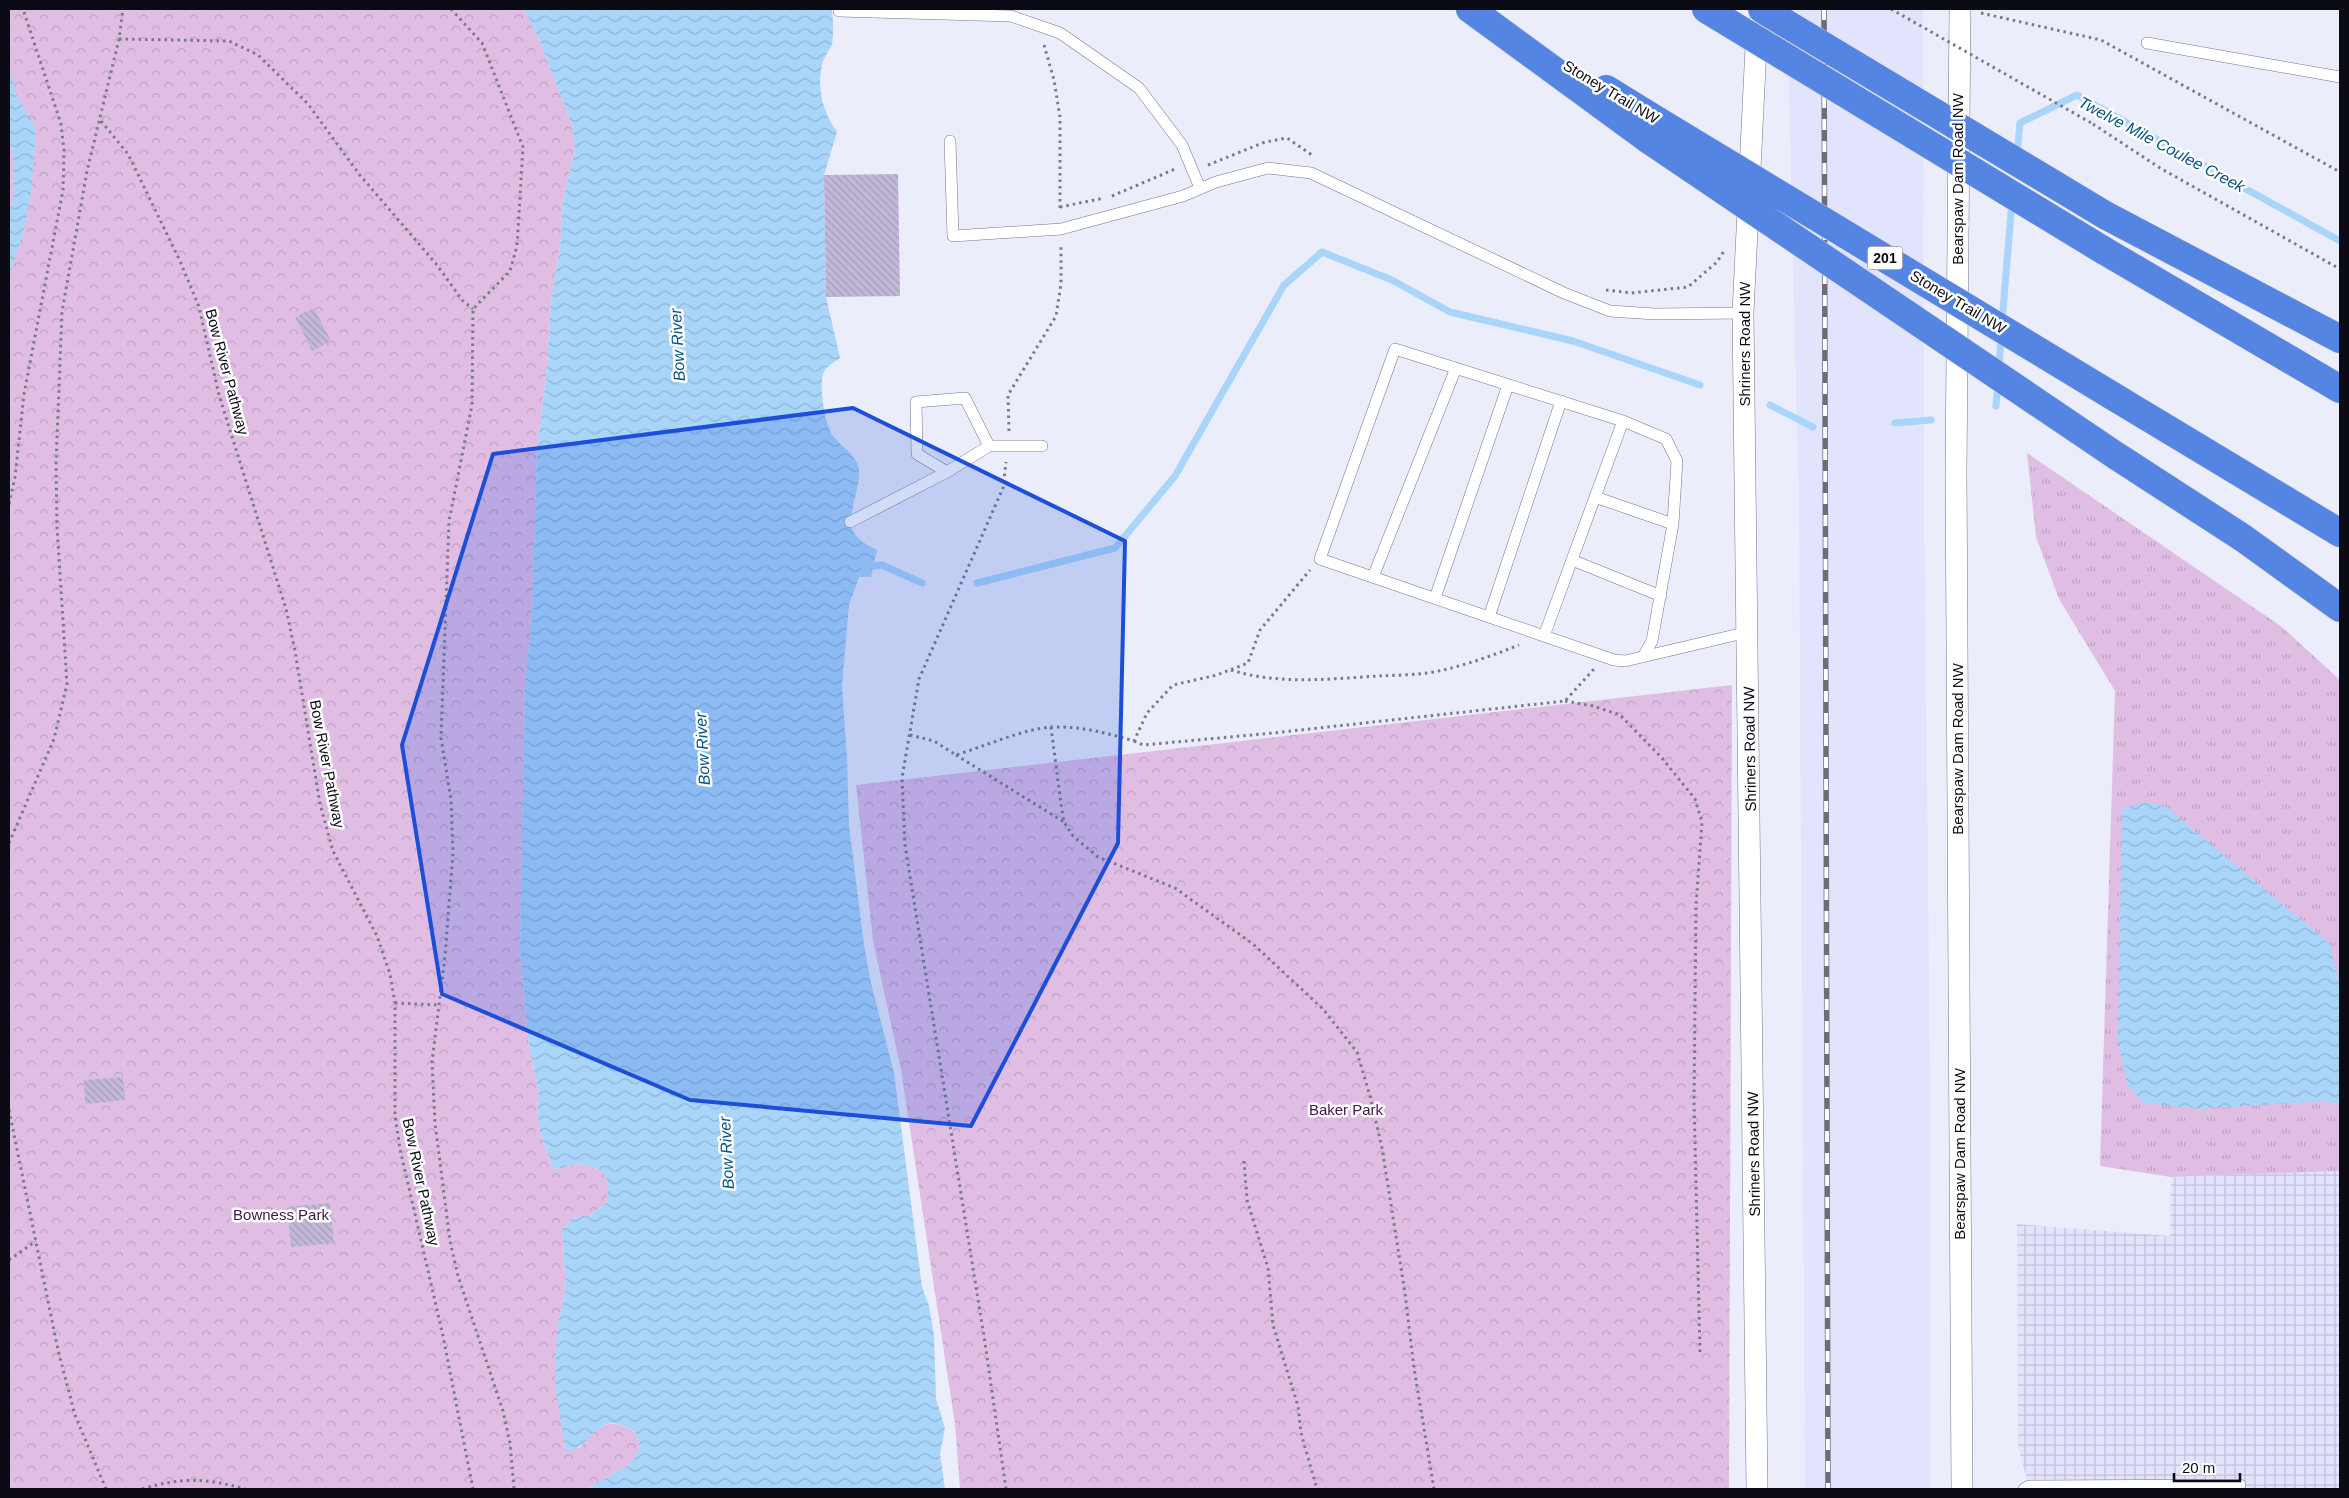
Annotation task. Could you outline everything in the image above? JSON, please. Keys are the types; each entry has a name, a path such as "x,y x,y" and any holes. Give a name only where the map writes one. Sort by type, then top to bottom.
{"highway":[{"name":"Stoney Trail NW","path":"1471,9 1653,130 2111,395 2340,533"},
{"path":"1706,9 2104,250 2340,389"},
{"path":"1762,9 2105,215 2340,339"},
{"path":"1653,130 2115,455 2243,538 2340,608"}],"street":[{"name":"Shriners Road NW","path":"1757,9 1743,313 1757,1489"},
{"name":"Bearspaw Dam Road NW","path":"1962,1489 1956,471 1966,10"}],"lane":[{"path":"839,11 1011,16 1060,33 1139,88 1182,145 1200,188"},
{"path":"2147,43 2340,77"},
{"path":"950,141 952,236 1061,229 1183,196 1216,182 1268,168 1311,173 1564,293 1610,311 1655,314 1743,313"},
{"path":"1643,657 1652,641 1673,524 1677,460 1666,439 1623,421 1395,350 1320,559 1544,636 1624,661 1643,657 1748,632"},
{"path":"1373,577 1456,368"},
{"path":"1435,598 1508,385"},
{"path":"947,472 917,454 916,402 964,398 989,446"},
{"path":"1489,617 1561,401"},
{"path":"1544,636 1623,421"},
{"path":"850,522 947,472 989,446 1042,446"},
{"path":"1595,497 1673,524"},
{"path":"1572,560 1661,596"},
{"path":"2024,1489 2029,1486 2240,1486"}],"path":[{"path":"9,504 15,477 24,394 63,190 64,150 61,124 23,9"},
{"path":"9,843 54,739 63,708 67,684 57,518 56,464 62,312 85,181 119,39 123,9"},
{"path":"452,9 482,44 523,147 517,246 510,271 473,309 472,405 449,521 441,738 452,800 453,853 433,1071 435,1123 450,1241 458,1276 504,1411 514,1489"},
{"path":"1891,9 2093,124 2160,168 2340,269"},
{"path":"1966,10 2101,40 2340,172"},
{"path":"119,39 229,41 258,55 308,104 359,174 437,266 462,300 473,309"},
{"path":"1006,1489 905,845 902,778 920,680 1003,488 1009,446 1008,395 1056,316 1061,284 1060,117 1054,80 1042,40"},
{"name":"Bow River Pathway","path":"100,121 128,154 180,261 199,308 219,395 286,609 295,651 320,804 334,852 377,936 390,974 395,1003 395,1116 400,1149 443,1336 473,1489"},
{"path":"1060,206 1110,197 1171,169 1204,167 1265,142 1286,138 1319,159"},
{"path":"1600,290 1631,293 1688,287 1717,262 1728,245"},
{"path":"1134,741 1146,713 1173,686 1248,663 1260,630 1320,559"},
{"path":"1230,670 1255,678 1312,680 1441,671 1491,656 1523,643 1529,630"},
{"path":"1565,701 1604,656"},
{"path":"956,756 1050,727 1096,730 1143,745 1263,734 1565,701 1593,706 1620,715 1662,758 1694,799 1702,822 1696,906 1694,1091 1700,1352"},
{"path":"1050,727 1064,822 1073,836 1098,857 1175,888 1253,944 1323,1009 1357,1052 1382,1148 1405,1293 1414,1368 1434,1489"},
{"path":"910,735 934,740 956,756 1064,822"},
{"path":"395,1003 438,1005"},
{"path":"9,1110 58,1350 76,1415 106,1489"},
{"path":"1244,1161 1247,1200 1268,1268 1273,1325 1298,1406 1301,1434 1317,1489"},
{"path":"9,1260 36,1241"},
{"path":"142,1489 164,1482 190,1479 217,1482 246,1489"}],"highlighted area":[{"path":"853,408 1125,541 1118,843 971,1126 690,1100 442,994 402,745 493,454"}],"shaded area":[{"path":"1787,9 1923,9 1924,510 1930,1066 1930,1489 1805,1489 1799,513"},
{"path":"2340,1171 2340,1489 2030,1489 2018,1447 2017,1224 2170,1236 2171,1177"}],"green space":[{"name":"Bowness Park","path":"9,9 524,9 538,37 572,125 575,150 563,201 560,248 551,302 547,368 537,451 532,619 525,684 520,951 529,1047 539,1091 537,1109 540,1132 553,1168 559,1169 577,1164 587,1165 602,1170 607,1181 607,1202 592,1214 573,1218 562,1229 566,1288 557,1329 565,1449 579,1448 598,1429 610,1424 618,1424 636,1433 640,1448 630,1464 588,1489 9,1489"},
{"path":"2027,453 2282,627 2340,680 2340,1171 2171,1177 2100,1166 2115,691 2059,599 2036,537"},
{"name":"Baker Park","path":"1732,685 1729,1489 960,1489 955,1424 901,1070 873,941 856,785"}],"water":[{"name":"Bow River","path":"524,9 832,9 832,44 823,61 820,89 824,107 837,132 824,175 826,297 840,358 825,370 822,393 830,431 836,440 853,456 859,467 851,515 853,530 857,537 877,550 871,577 859,577 849,605 842,686 849,825 864,945 871,983 894,1073 922,1287 929,1306 934,1335 936,1399 945,1428 940,1454 945,1489 588,1489 630,1464 640,1448 636,1433 613,1423 606,1424 579,1447 569,1452 565,1449 555,1384 557,1329 566,1288 562,1229 573,1218 592,1214 607,1202 607,1181 602,1170 587,1165 577,1164 559,1169 553,1168 540,1132 537,1109 539,1091 529,1047 520,951 525,684 532,619 537,451 547,368 551,302 560,248 563,201 575,150 572,125 538,37"},
{"path":"9,66 18,98 33,123 36,135 31,192 25,225 9,278 9,220 14,191 13,157 9,133"},
{"path":"2145,802 2166,807 2330,944 2339,983 2340,1104 2324,1101 2202,1109 2144,1103 2127,1084 2118,1040 2122,809"}],"building":[{"path":"898,174 900,296 826,297 824,175"},
{"path":"314,308 331,341 312,351 295,317"},
{"path":"123,1077 125,1100 85,1104 84,1080"},
{"path":"330,1203 334,1243 291,1247 287,1207"}],"waterway":[{"name":"Twelve Mile Coulee Creek","path":"2017,155 2020,123 2077,95 2340,241"},
{"name":"Twelve Mile Coulee Creek","path":"2002,322 2012,201"},
{"path":"977,583 1115,548 1175,476 1284,285 1322,252 1392,280 1450,312 1573,341 1700,385"},
{"name":"Twelve Mile Coulee Creek","path":"1999,370 2001,335"},
{"name":"Twelve Mile Coulee Creek","path":"1996,406 1998,383"},
{"path":"1770,405 1813,427"},
{"path":"1895,423 1931,420"},
{"path":"864,567 882,565 922,583"}],"railway":[{"path":"1824,9 1828,1489"}]}
